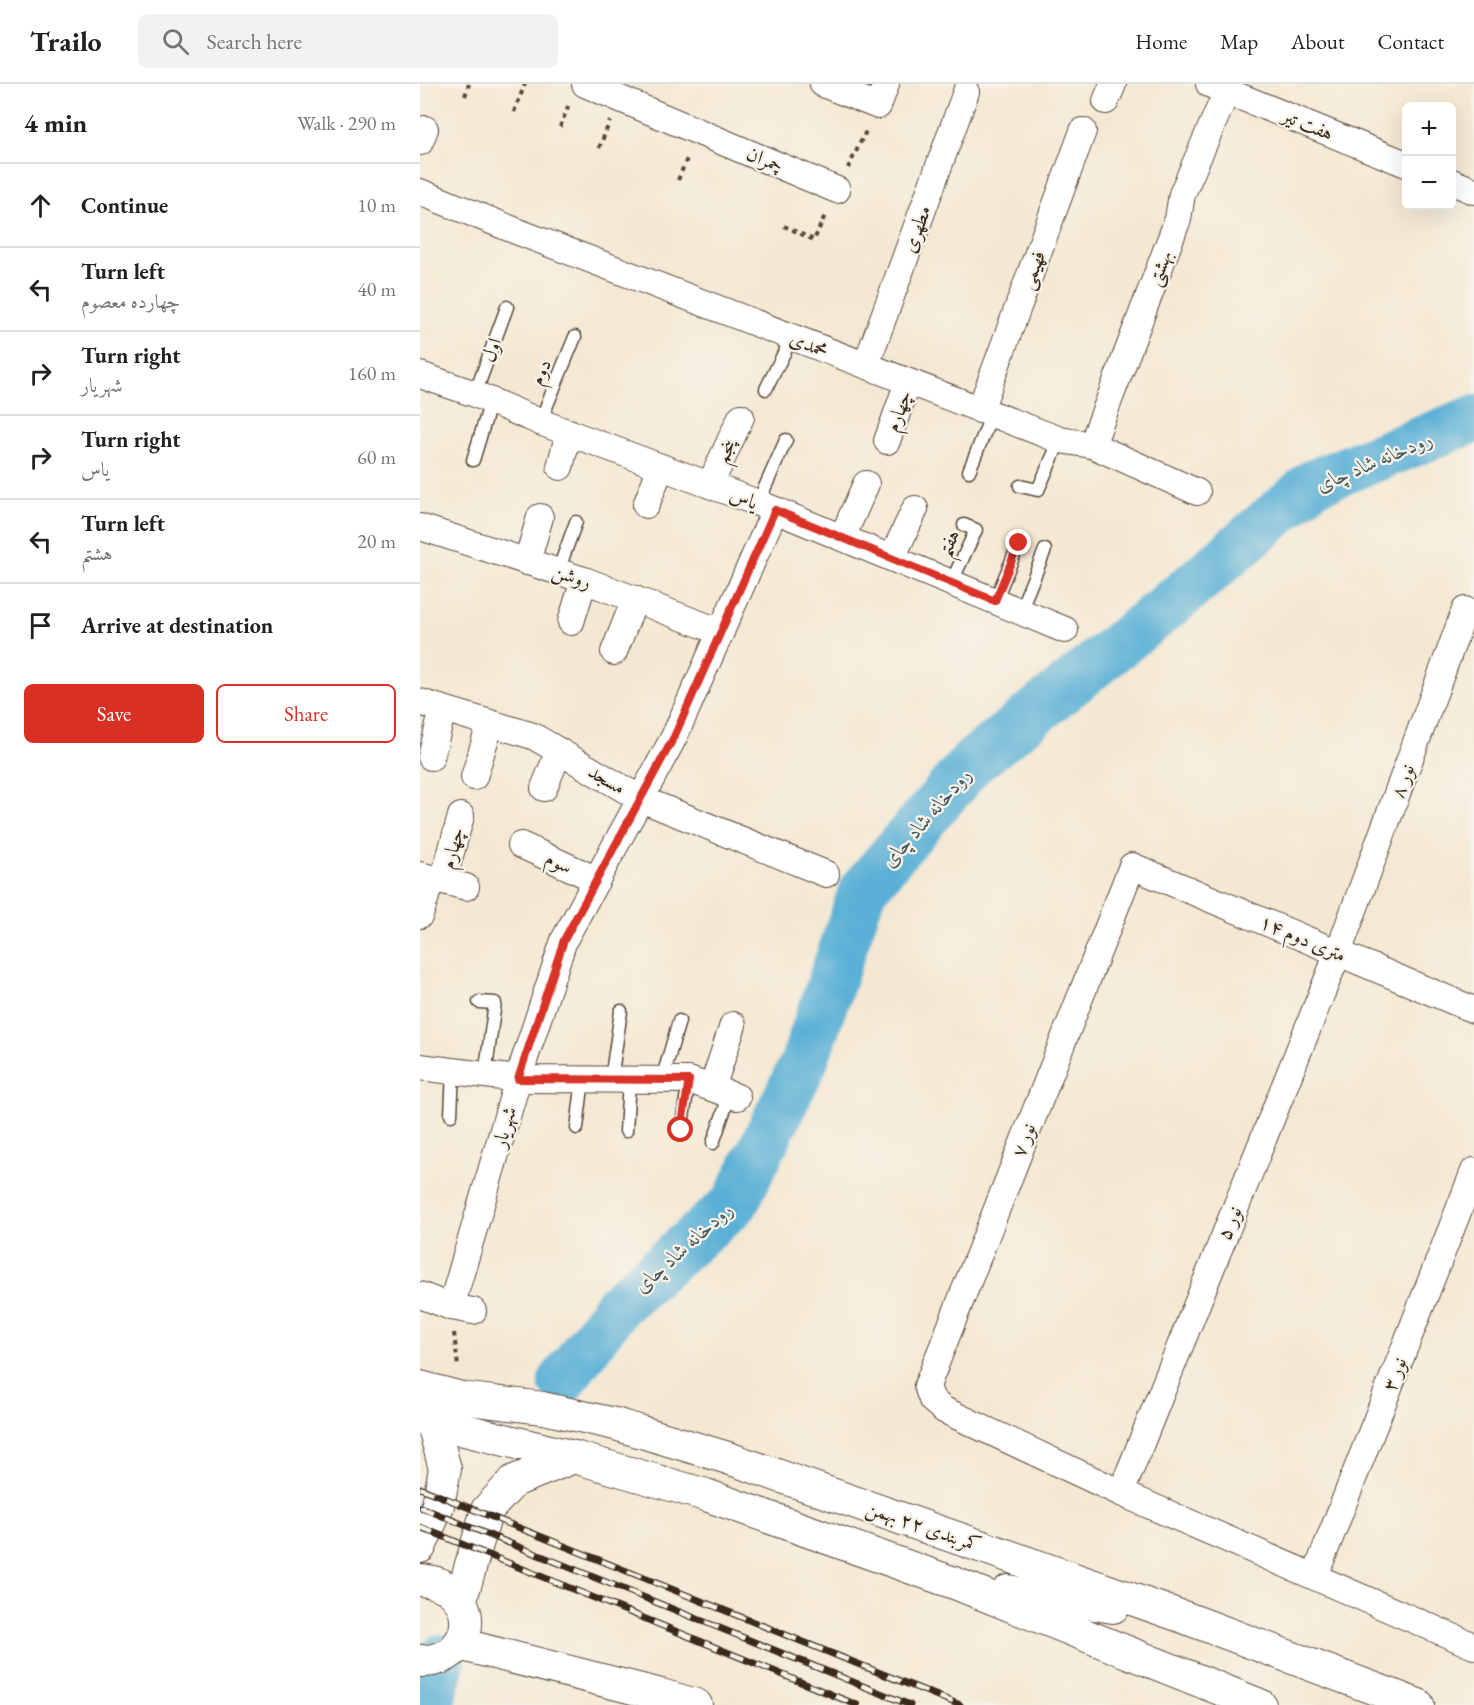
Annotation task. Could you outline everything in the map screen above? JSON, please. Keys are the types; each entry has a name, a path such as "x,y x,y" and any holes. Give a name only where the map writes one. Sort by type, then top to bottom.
{"street":[{"name":"چمران","path":"585,84 837,190"},
{"path":"823,84 882,95"},
{"name":"هفت تیر","path":"1218,87 1402,162"},
{"name":"بهشتی","path":"1092,445 1178,219 1182,194 1218,87"},
{"name":"مطهری","path":"866,365 966,92"},
{"name":"فهیمی","path":"986,412 1083,131"},
{"path":"1456,184 1474,191"},
{"name":"محمدی","path":"420,192 1060,440 1092,445 1197,492"},
{"name":"یاس","path":"420,375 483,397 540,422 767,507 1065,630"},
{"name":"چهارم","path":"887,441 908,382"},
{"name":"پنجم","path":"710,485 741,417"},
{"path":"560,468 568,432"},
{"path":"646,505 661,467"},
{"path":"842,538 866,484"},
{"name":"شهریار","path":"462,1309 518,1079 564,940 674,737 721,632 767,507"},
{"path":"892,558 915,509"},
{"path":"526,562 540,517"},
{"name":"روشن","path":"420,527 584,580 721,632"},
{"path":"571,622 584,580"},
{"path":"614,652 635,599"},
{"name":"نور ۸","path":"1338,953 1465,610"},
{"path":"431,757 432,706"},
{"name":"مسجد","path":"432,706 533,736 641,799 826,874"},
{"path":"474,777 490,723"},
{"path":"544,788 558,751"},
{"name":"چهارم","path":"420,915 440,880 461,816"},
{"name":"سوم","path":"521,845 597,880"},
{"name":"۱۴ متری دوم","path":"1131,866 1474,1010"},
{"name":"نور ۷","path":"1120,1493 944,1410 932,1400 927,1386 1131,866"},
{"name":"نور ۵","path":"1120,1493 1338,953"},
{"path":"420,1067 518,1079 662,1080 717,1090 733,1025"},
{"name":"نور ۳","path":"1315,1576 1474,1170"},
{"path":"420,1295 462,1309"},
{"name":"کمربندی ۲۲ بهمن","path":"420,1387 461,1398 543,1408 615,1424 717,1454 1186,1618 1418,1705"},
{"path":"427,1421 574,1457 706,1495 957,1584 1260,1705"},
{"path":"420,1547 438,1505 445,1469 427,1421"},
{"path":"460,1599 487,1510 514,1481 574,1457"},
{"path":"1120,1493 1474,1646"},
{"path":"420,1580 436,1581 450,1588 460,1599 466,1614 465,1630 459,1644 448,1656 433,1661 420,1661"},
{"path":"957,1584 1186,1618"},
{"path":"459,1644 696,1705"}],"lane":[{"name":"اول","path":"473,460 483,397 507,307"},
{"name":"دوم","path":"540,422 575,337"},
{"path":"766,389 792,337"},
{"path":"969,471 986,412"},
{"path":"767,507 786,440"},
{"path":"1020,486 1038,490 1060,440"},
{"path":"558,571 576,522"},
{"name":"هفتم","path":"951,582 976,530 964,525"},
{"path":"995,601 1019,543"},
{"path":"1020,611 1045,550"},
{"path":"479,1002 495,1003 485,1075"},
{"path":"621,1011 620,1080 626,1131"},
{"path":"662,1080 679,1021"},
{"path":"451,1115 453,1071"},
{"path":"577,1128 583,1079"},
{"path":"681,1130 717,1090"},
{"path":"713,1143 717,1090"}],"path":[{"path":"465,96 470,84"},
{"path":"514,112 525,84"},
{"path":"784,226 814,240 882,95"},
{"path":"461,1398 462,1309"}],"waterway":[{"name":"رودخانه شاد چای","path":"562,1381 619,1304 735,1203 804,1062 863,889 973,762 1179,597 1313,483 1474,419"},
{"name":"رودخانه شاد چای","path":"430,1705 442,1658"}],"railway":[{"path":"420,1488 960,1705"},
{"path":"420,1507 910,1705"},
{"path":"420,1527 857,1705"}],"route":[{"path":"681,1130 689,1080 518,1079 564,940 674,737 775,510 995,601 1019,543"}]}
